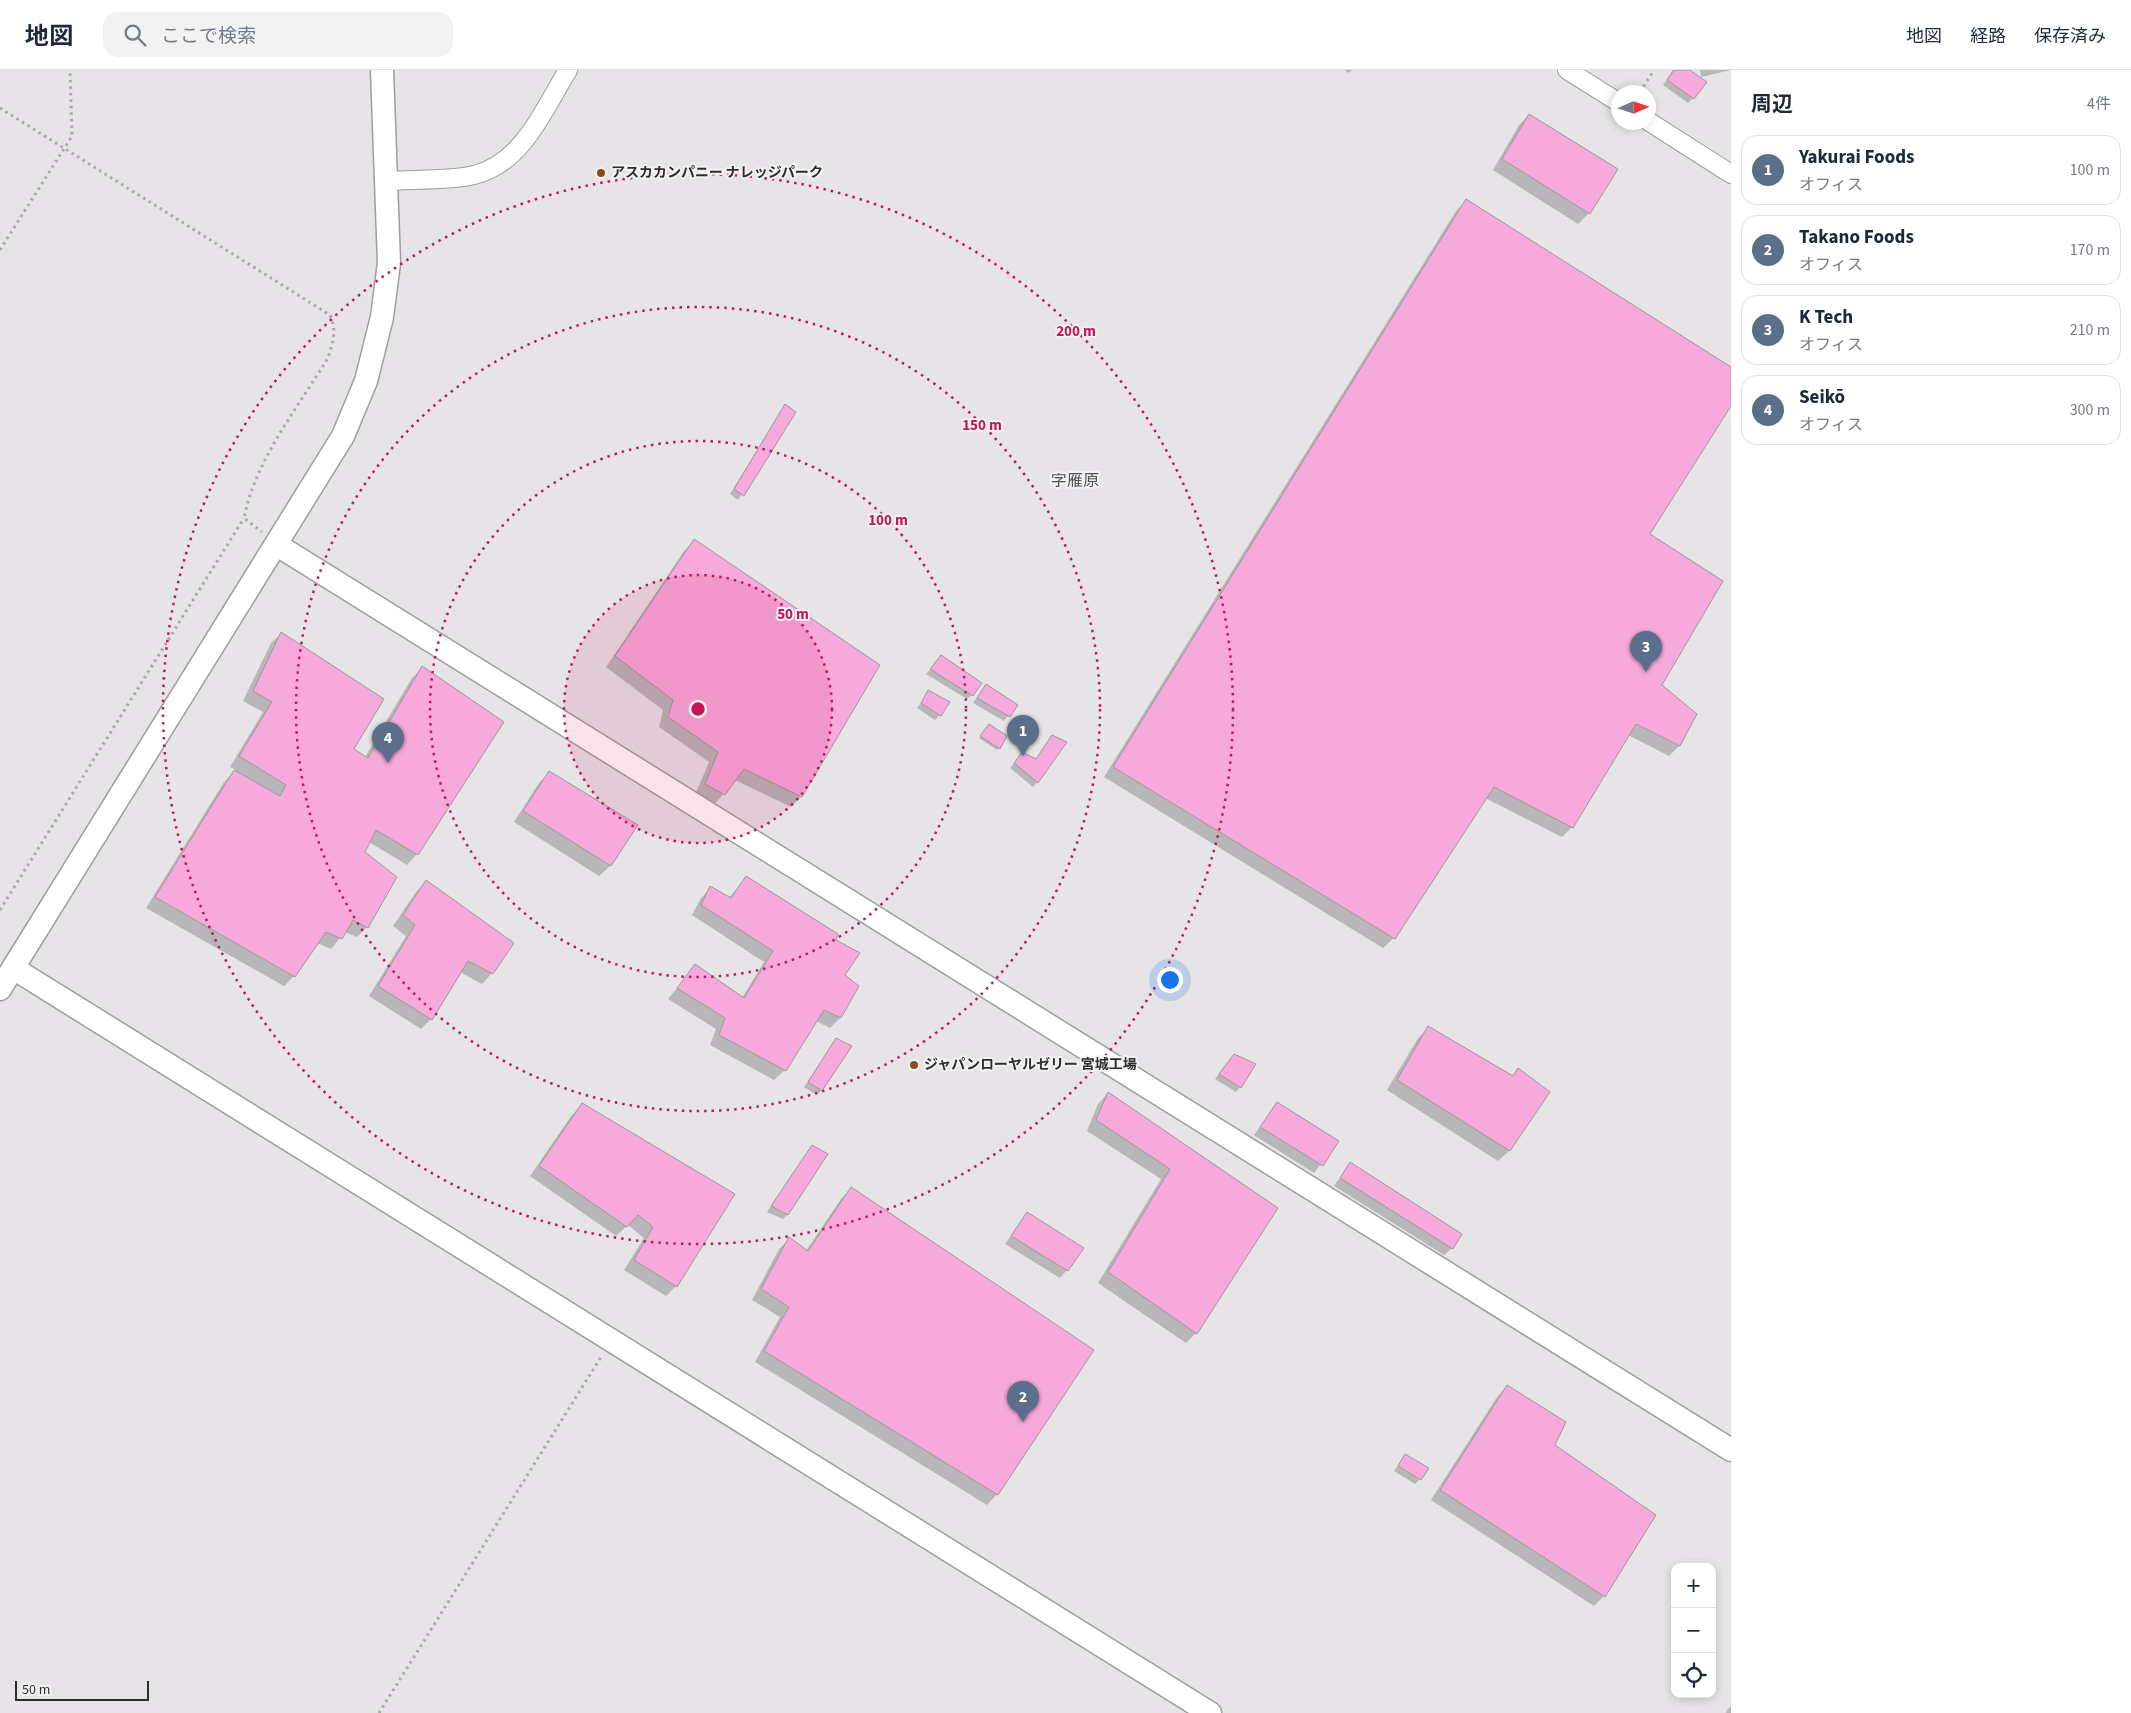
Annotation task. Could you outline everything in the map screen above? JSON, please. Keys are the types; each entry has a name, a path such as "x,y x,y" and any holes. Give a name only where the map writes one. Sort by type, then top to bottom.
{"street":[{"path":"0,989 343,436 366,381 382,317 389,263 382,70"},
{"path":"387,181 473,176 491,170 509,158 522,144 568,70"},
{"path":"1567,70 1611,98"},
{"path":"1656,126 1731,174"},
{"path":"277,545 1731,1450"},
{"path":"13,968 612,1339 1210,1713"}],"path":[{"path":"0,250 72,136 70,70"},
{"path":"1644,85 1654,70"},
{"path":"0,108 330,315 335,325 334,338 328,358 259,471 247,500 244,518 0,910"},
{"path":"244,518 260,529"},
{"path":"379,1713 612,1339"}],"building":[{"path":"1674,70 1690,70 1707,82 1694,99 1667,80"},
{"path":"1529,114 1618,169 1590,214 1502,159"},
{"path":"1466,199 1731,367 1731,406 1650,534 1723,581 1662,685 1697,714 1680,746 1636,724 1573,828 1494,787 1395,939 1113,767"},
{"path":"785,404 796,412 744,496 734,489"},
{"path":"694,539 880,665 802,797 744,769 725,795 705,784 718,752 668,717 673,700 615,656"},
{"path":"281,632 384,699 354,749 368,758 422,666 504,722 418,855 376,830 365,852 397,877 368,928 353,920 342,939 326,932 295,977 155,897 234,770 280,796 286,785 239,756 272,702 253,691"},
{"path":"941,655 982,683 973,696 930,669"},
{"path":"986,684 1018,705 1010,717 977,698"},
{"path":"928,690 950,702 941,716 921,703"},
{"path":"989,724 1007,736 1000,749 980,736"},
{"path":"1052,735 1067,742 1038,783 1014,763 1022,752 1036,759"},
{"path":"549,771 638,825 611,866 523,811"},
{"path":"746,876 838,934 836,940 860,953 845,975 859,986 841,1018 824,1010 786,1071 719,1035 725,1018 677,988 695,964 744,998 773,951 701,905 710,886 731,898"},
{"path":"426,880 514,943 493,974 468,961 432,1020 378,986 415,925 403,915"},
{"path":"1428,1026 1513,1076 1518,1068 1550,1092 1510,1151 1397,1080"},
{"path":"836,1038 852,1046 822,1091 808,1082"},
{"path":"1234,1054 1256,1064 1241,1088 1219,1074"},
{"path":"1108,1092 1278,1208 1197,1334 1108,1272 1170,1169 1096,1120"},
{"path":"1277,1102 1339,1141 1323,1166 1260,1127"},
{"path":"582,1103 735,1194 677,1287 634,1260 653,1227 638,1215 627,1227 539,1166"},
{"path":"812,1145 828,1154 788,1215 771,1206"},
{"path":"1350,1162 1462,1234 1453,1249 1340,1178"},
{"path":"851,1187 1094,1350 998,1495 764,1351 789,1307 761,1289 789,1237 808,1251"},
{"path":"1027,1212 1084,1248 1068,1271 1011,1236"},
{"path":"1507,1385 1566,1422 1555,1445 1656,1515 1605,1597 1440,1490"},
{"path":"1405,1454 1429,1468 1421,1480 1398,1466"}],"place":[{"name":"アスカカンパニー ナレッジパーク","path":"601,173"},
{"name":"K Tech","path":"1646,672"},
{"name":"Yakurai Foods","path":"1023,756"},
{"name":"Seikō","path":"388,763"},
{"name":"ジャパンローヤルゼリー 宮城工場","path":"914,1065"},
{"name":"Takano Foods","path":"1023,1422"}],"district":[{"name":"字雁原","path":"1075,481"}]}
